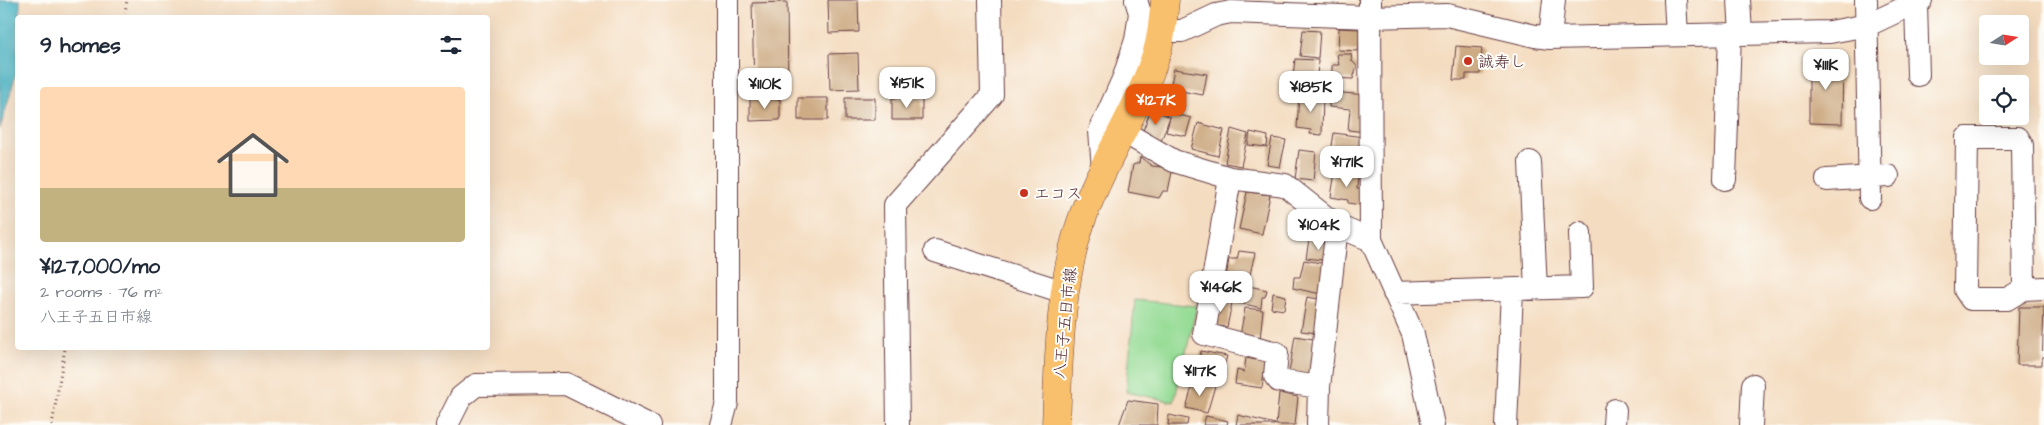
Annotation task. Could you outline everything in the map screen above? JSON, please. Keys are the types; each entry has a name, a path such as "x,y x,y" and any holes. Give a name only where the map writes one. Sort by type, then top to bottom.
{"main road":[{"name":"八王子五日市線","path":"1056,425 1064,292 1075,240 1088,202 1149,75 1162,31 1165,0"}],"street":[{"path":"721,425 728,403 727,0"},
{"path":"898,425 895,205 992,95 990,0"},
{"path":"1104,169 1100,131 1124,77 1136,40 1140,13 1136,0"},
{"path":"1550,38 1554,0"},
{"path":"1675,0 1677,35"},
{"path":"1725,178 1739,0"},
{"path":"1827,180 1876,184 1866,0"},
{"path":"1162,31 1182,31 1216,15 1231,12 1370,8 1447,15 1550,38 1830,32 1868,26 1919,2 1918,75"},
{"path":"1370,8 1371,240 1412,334 1433,425"},
{"path":"1122,131 1174,161 1230,178 1284,184 1337,226 1371,240"},
{"path":"1968,138 2018,138 2022,145 2034,289 2007,299 1971,299 1965,290 1968,138"},
{"path":"1530,162 1536,289"},
{"path":"1230,178 1204,334 1277,353 1275,376 1279,381 1319,387"},
{"path":"1318,425 1319,387 1337,226"},
{"path":"1394,293 1512,291 1582,287 1580,234"},
{"path":"935,251 1064,292"},
{"path":"1506,425 1512,291"},
{"path":"447,425 461,397 476,385 566,384 650,425"},
{"path":"1750,425 1753,385"}],"path":[{"path":"124,15 127,0"},
{"path":"52,425 65,350"}],"green space":[{"path":"1135,300 1197,306 1174,402 1126,392"}],"water":[{"path":"0,0 20,0 20,15 15,15 15,77 0,129"}],"building":[{"path":"828,0 858,0 859,32 829,33"},
{"path":"787,2 788,87 754,88 752,3"},
{"path":"1339,28 1361,29 1358,51 1338,50"},
{"path":"1303,30 1320,31 1318,58 1300,56"},
{"name":"誠寿し","path":"1456,46 1482,48 1480,74 1466,74 1466,80 1453,80"},
{"path":"858,53 859,89 830,90 829,54"},
{"path":"1337,54 1351,54 1352,61 1357,66 1353,79 1332,78 1332,65 1339,65"},
{"path":"1295,59 1318,60 1317,79 1293,75"},
{"path":"1809,59 1843,60 1842,124 1809,123"},
{"path":"1174,69 1207,74 1203,95 1170,89"},
{"path":"1330,92 1368,95 1365,132 1348,130 1350,109 1329,107"},
{"path":"1299,94 1323,95 1322,135 1310,134 1311,130 1297,128"},
{"path":"798,98 828,98 828,120 798,120"},
{"path":"845,98 875,98 875,120 845,120"},
{"path":"892,98 922,98 922,120 892,120"},
{"path":"750,99 780,99 780,120 750,121"},
{"path":"1151,109 1170,117 1160,144 1141,136"},
{"path":"1171,113 1191,118 1186,136 1166,132"},
{"path":"1198,123 1224,130 1218,156 1191,149"},
{"path":"1231,129 1248,134 1241,166 1225,163"},
{"path":"1250,132 1268,136 1267,147 1248,145"},
{"path":"1334,133 1363,137 1361,155 1331,152"},
{"path":"1272,138 1286,140 1280,167 1267,165"},
{"path":"1299,150 1316,152 1313,181 1295,179"},
{"path":"1324,153 1353,156 1353,172 1324,169"},
{"path":"1140,157 1152,166 1162,167 1172,172 1168,191 1163,191 1159,198 1128,192 1133,165 1139,163"},
{"path":"1335,172 1358,173 1357,189 1362,190 1361,205 1331,197"},
{"path":"1247,192 1270,195 1262,234 1239,229"},
{"path":"1309,240 1332,244 1330,261 1306,258"},
{"path":"1239,251 1255,253 1248,283 1226,277 1229,259 1237,259"},
{"path":"1304,260 1326,264 1321,294 1293,288 1294,277 1300,277"},
{"path":"1240,284 1267,290 1265,297 1262,297 1261,308 1236,302"},
{"path":"1273,293 1286,296 1284,310 1271,308"},
{"path":"1307,297 1324,300 1318,333 1301,331"},
{"path":"1215,299 1232,303 1227,327 1212,325"},
{"path":"2019,307 2044,307 2042,365 2017,365"},
{"path":"1245,308 1263,310 1260,339 1240,336"},
{"path":"1295,336 1319,340 1312,379 1289,373"},
{"path":"1201,351 1227,356 1220,380 1196,371"},
{"path":"1258,356 1266,356 1262,388 1235,384 1237,370 1244,372 1246,358 1256,360"},
{"path":"1194,380 1215,386 1207,413 1186,408"},
{"path":"1279,393 1298,397 1295,425 1276,425"},
{"path":"1128,400 1158,404 1157,425 1119,425"},
{"path":"1169,415 1188,419 1187,425 1168,425"},
{"path":"1238,415 1275,424 1275,425 1236,425"},
{"path":"1206,416 1228,421 1227,425 1203,425"}],"place":[{"name":"誠寿し","path":"1468,61"},
{"name":"エコス","path":"1024,193"}]}
